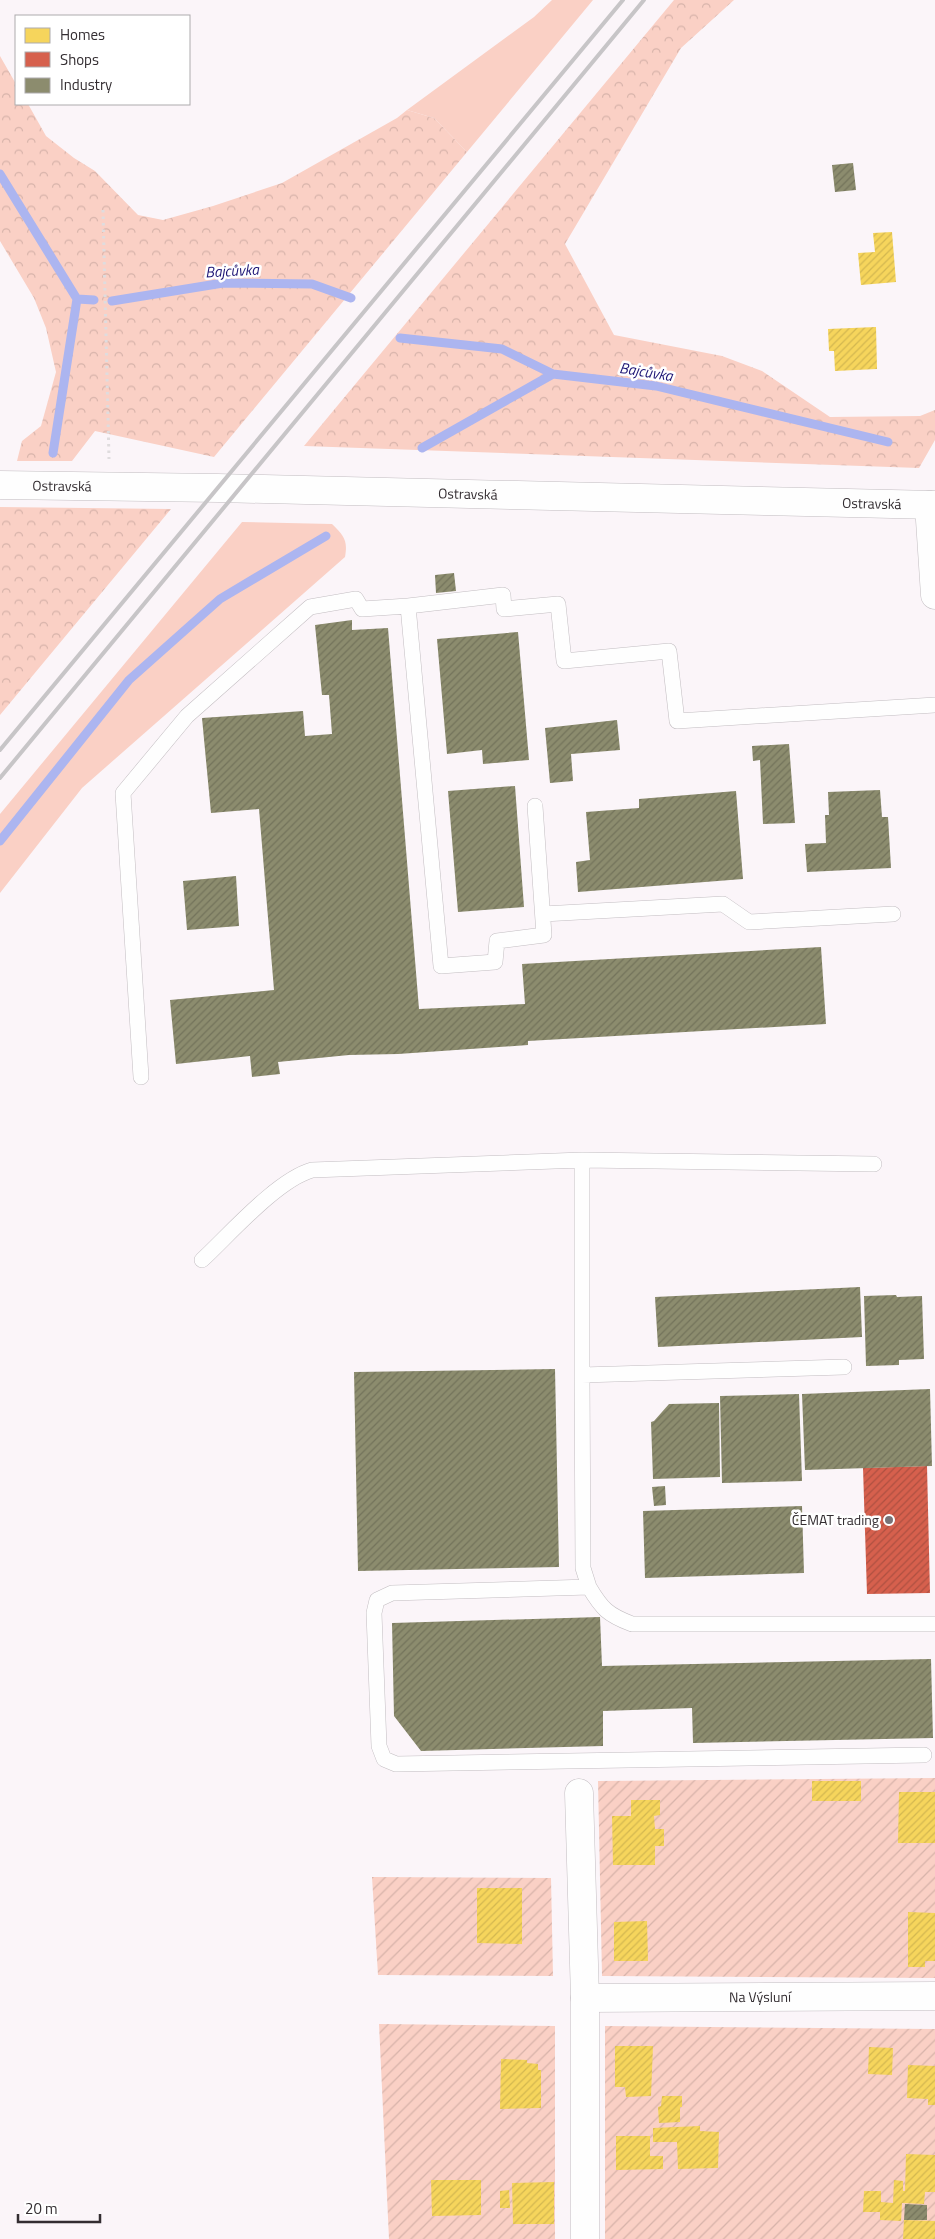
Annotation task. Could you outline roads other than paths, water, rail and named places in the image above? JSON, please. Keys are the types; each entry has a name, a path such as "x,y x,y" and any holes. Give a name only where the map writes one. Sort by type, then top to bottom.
{"main road":[{"name":"Ostravská","path":"0,485 932,505"},
{"path":"932,505 935,595"},
{"path":"579,1793 585,1998 585,2239"},
{"name":"Na Výsluní","path":"585,1998 935,1996"}],"lane":[{"path":"141,1077 123,793 187,716 310,608 356,598 362,609 408,606 503,595 504,609 558,604 564,662 669,651 677,721 935,705"},
{"path":"408,606 441,966 495,962 497,942 544,935 535,806"},
{"path":"543,914 723,904 749,922 893,914"},
{"path":"582,1160 583,1568 589,1587 601,1607 614,1617 632,1624 935,1624"},
{"path":"202,1260 282,1186 299,1174 312,1170 582,1160 874,1164"},
{"path":"582,1375 844,1367"},
{"path":"589,1587 392,1593 377,1600 374,1613 379,1746 384,1759 396,1764 924,1755"}],"waterway":[{"name":"Bajcůvka","path":"0,174 77,299 94,300"},
{"name":"Bajcůvka","path":"112,301 223,283 312,284 351,298"},
{"path":"53,453 77,299"},
{"name":"Bajcůvka","path":"400,338 502,349 553,374 656,386 888,442"},
{"path":"422,448 553,374"},
{"path":"0,841 129,680 220,599 326,536"}],"railway":[{"path":"0,750 623,0"},
{"path":"0,778 644,0"}],"place":[{"name":"ČEMAT trading","path":"889,1520"}]}
